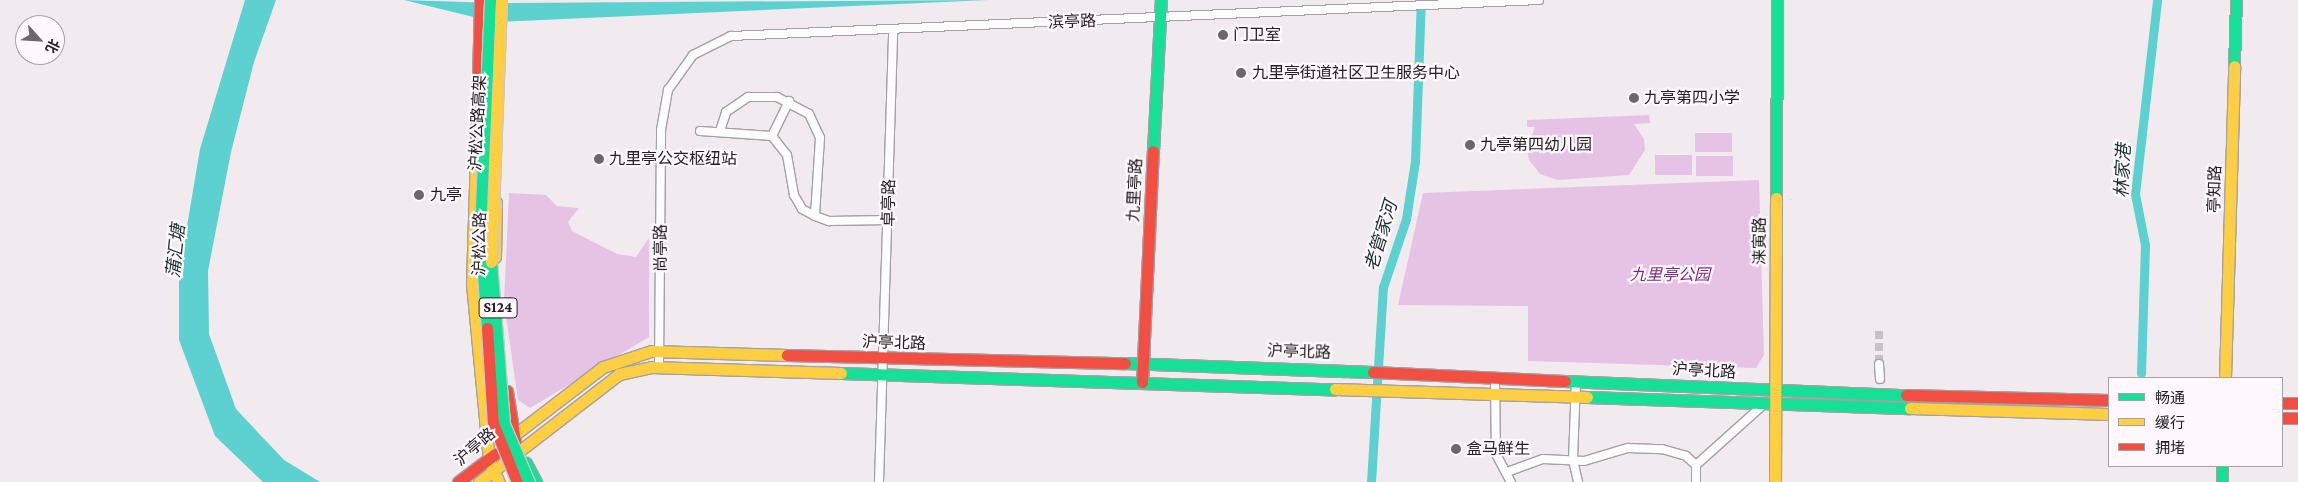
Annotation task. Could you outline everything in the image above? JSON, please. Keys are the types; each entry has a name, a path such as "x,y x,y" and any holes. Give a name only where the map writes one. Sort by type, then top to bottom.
{"street":[{"name":"沪松公路","path":"480,0 472,284 489,460 496,477"},
{"name":"沪松公路高架","path":"490,0 480,231 493,423 503,456 517,482"},
{"name":"沪松公路高架","path":"501,0 489,235 504,424 529,482"},
{"name":"沪松公路","path":"508,0 504,27 495,277 512,435 536,482"},
{"name":"九里亭路","path":"1142,382 1161,0"},
{"name":"滨亭路","path":"661,130 668,90 693,55 731,36 1539,0"},
{"name":"涞寅路","path":"1775,482 1777,0"},
{"name":"亭知路","path":"2225,377 2236,0"},
{"name":"卓亭路","path":"879,482 886,360 893,29"},
{"path":"720,131 723,116 736,101 765,96 789,101 809,114 820,138 815,216"},
{"path":"772,136 789,101"},
{"name":"尚亭路","path":"659,367 661,352 661,130"},
{"path":"700,131 772,136 787,155 794,195 802,209 815,216 829,221 889,220"},
{"name":"沪亭北路","path":"512,435 603,367 661,352 886,360 1143,364 1362,371 1775,391 2108,400"},
{"path":"1879,364 1880,379"},
{"name":"沪亭北路","path":"520,452 619,374 659,367 885,376 1142,382 1389,393 2108,414"},
{"path":"1495,377 1496,454 1511,482"},
{"path":"1576,381 1573,460 1578,482"},
{"path":"2283,403 2298,403"},
{"path":"1696,465 1763,405"},
{"path":"2283,418 2298,418"},
{"name":"沪亭路","path":"458,482 489,460 512,435"},
{"path":"1507,472 1543,459 1573,460 1628,448 1662,449 1686,456 1696,465 1696,482"},
{"name":"沪亭路","path":"479,482 496,477 520,452"},
{"path":"2222,467 2222,482"}],"green space":[{"path":"1649,115 1650,123 1634,124 1644,139 1645,150 1629,175 1558,180 1540,174 1529,160 1527,149 1535,127 1527,127 1527,120"},
{"path":"1695,133 1732,133 1732,152 1695,152"},
{"path":"1655,155 1692,155 1692,175 1655,175"},
{"path":"1696,156 1733,156 1733,176 1696,176"},
{"name":"九里亭公园","path":"1759,180 1764,355 1756,368 1528,361 1528,306 1398,305 1423,193"},
{"path":"509,193 546,195 557,206 579,208 568,222 572,231 617,254 636,257 649,238 649,337 530,408 518,400 504,302"}],"water":[{"path":"245,0 276,0 254,62 231,152 208,271 209,334 236,409 284,460 320,482 263,482 215,436 179,340 179,274 200,149"},
{"path":"404,0 495,3 989,0 494,22"}],"waterway":[{"name":"老管家河","path":"1371,482 1383,287 1406,219 1415,161 1421,0"},
{"name":"林家港","path":"2141,373 2145,245 2135,194 2157,0"}],"tunnel":[{"path":"1879,331 1879,364"}],"traffic: fast":[{"path":"487,328 480,231 490,0"},
{"path":"1153,151 1161,0"},
{"path":"1776,198 1777,0"},
{"path":"2234,66 2236,0"},
{"path":"491,262 504,424 529,482"},
{"path":"1125,363 1373,372"},
{"path":"841,373 1335,389"},
{"path":"1565,381 1906,395"},
{"path":"1587,397 1910,408"},
{"path":"526,463 536,482"},
{"path":"2222,467 2222,482"}],"traffic: slow":[{"path":"491,262 501,0"},
{"path":"2225,377 2234,66"},
{"path":"476,155 472,284 489,460 499,482"},
{"path":"1775,482 1776,198"},
{"path":"495,257 496,202"},
{"path":"509,439 603,367 651,351 787,355"},
{"path":"479,482 619,374 651,367 841,373"},
{"path":"1335,389 1587,397"},
{"path":"1910,408 2108,414"}],"traffic: jam":[{"path":"476,155 480,0"},
{"path":"1142,382 1153,151"},
{"path":"487,328 493,423 517,482"},
{"path":"787,355 1125,363"},
{"path":"1373,372 1565,381"},
{"path":"507,391 515,441"},
{"path":"1906,395 2108,400"},
{"path":"2283,403 2298,403"},
{"path":"2283,418 2298,418"},
{"path":"458,482 495,454"}],"place":[{"name":"门卫室","path":"1223,35"},
{"name":"九里亭街道社区卫生服务中心","path":"1241,73"},
{"name":"九亭第四小学","path":"1634,98"},
{"name":"九亭第四幼儿园","path":"1470,145"},
{"name":"九里亭公交枢纽站","path":"599,159"},
{"name":"九亭","path":"419,195"},
{"name":"盒马鲜生","path":"1456,449"}],"water label":[{"name":"蒲汇塘","path":"176,251"}]}
